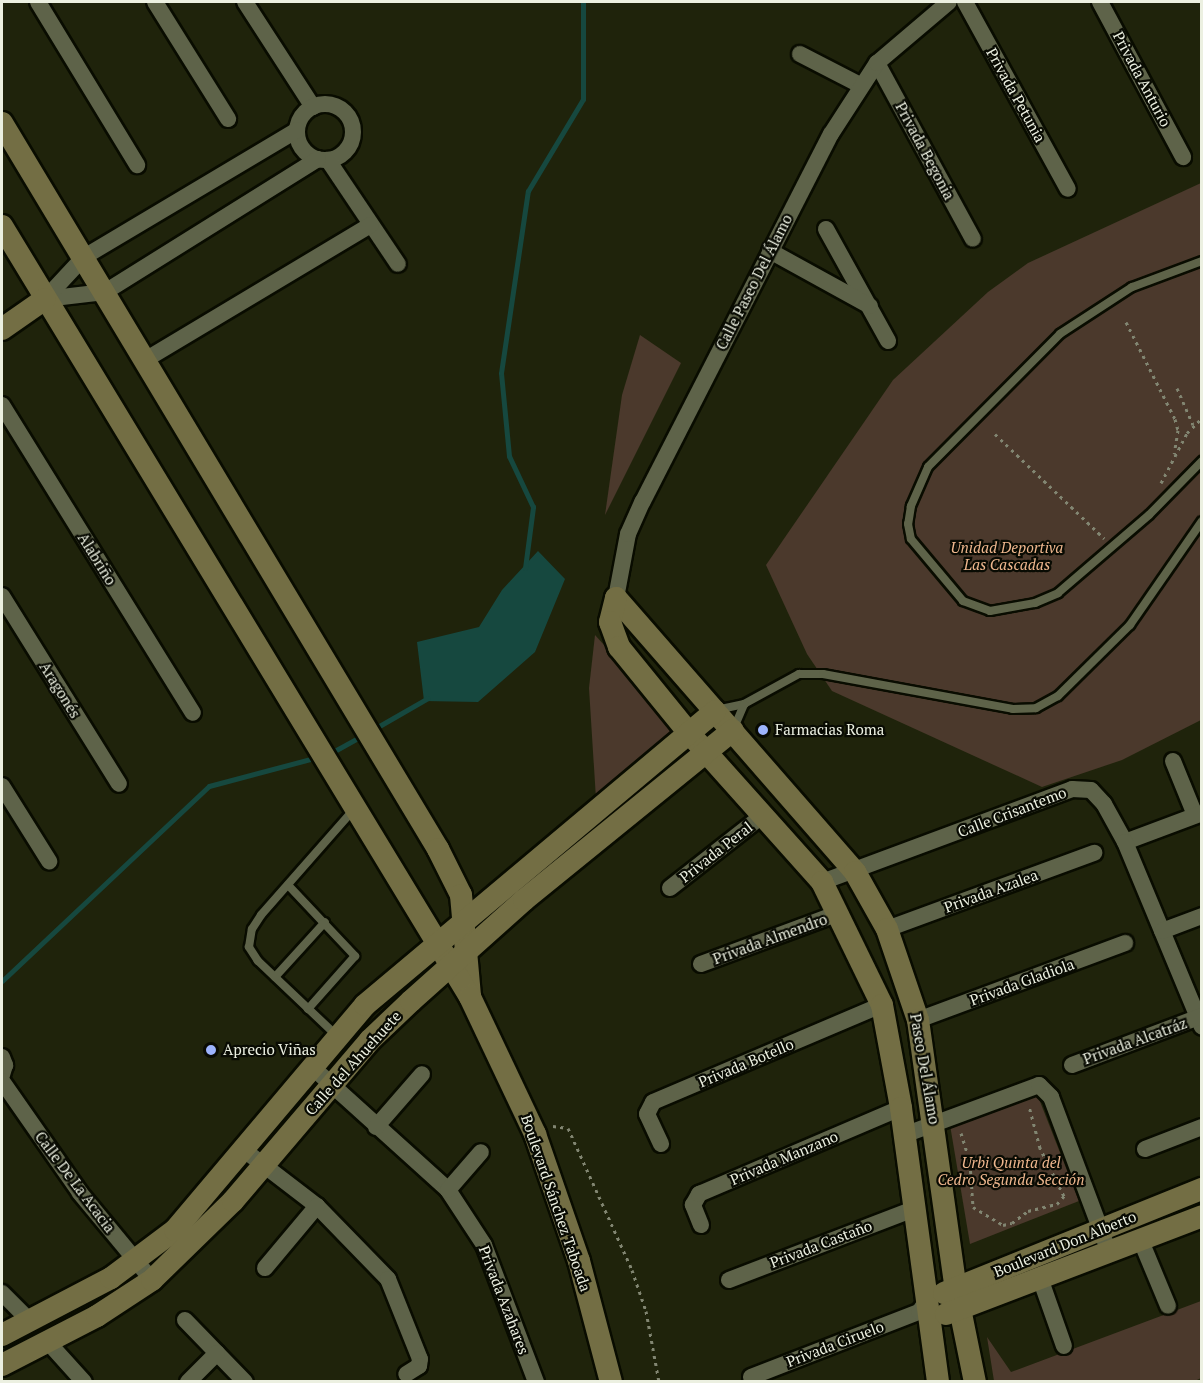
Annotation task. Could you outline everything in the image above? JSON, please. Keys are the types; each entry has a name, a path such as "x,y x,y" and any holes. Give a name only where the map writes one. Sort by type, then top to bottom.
{"street":[{"path":"38,2 137,165"},
{"path":"155,2 228,119"},
{"path":"245,2 313,107"},
{"name":"Privada Petunia","path":"965,2 1068,189"},
{"name":"Privada Anturio","path":"1100,2 1183,157"},
{"name":"Calle Paseo Del Álamo","path":"688,732 611,633 610,622 616,598 620,564 639,510 770,251 860,85 877,63 942,3"},
{"path":"800,54 860,85"},
{"name":"Privada Begonia","path":"877,63 973,239"},
{"path":"2,329 45,299 84,257 297,130 305,112 313,107 322,104 341,109 352,124 351,144 337,157 323,160 105,292 45,299"},
{"path":"2,123 438,849 461,895 466,918 470,997"},
{"path":"297,130 302,148 323,160 398,264"},
{"path":"145,360 371,225"},
{"path":"2,226 356,808 448,967 470,997"},
{"path":"826,229 888,340"},
{"path":"770,251 870,306"},
{"name":"Alabriño","path":"2,405 193,713"},
{"name":"Aragonés","path":"2,596 119,784"},
{"path":"616,598 714,711"},
{"name":"Calle del Ahuehuete","path":"2,1335 137,1262 175,1230 244,1150 336,1035 466,918 714,711"},
{"name":"Paseo Del Álamo","path":"714,711 855,872 887,929 918,1020 936,1131 958,1299 975,1382"},
{"name":"Calle del Ahuehuete","path":"2,1365 152,1281 203,1233 370,1040 466,950 733,730"},
{"name":"Paseo Del Álamo","path":"688,732 707,750 822,882 882,1005 901,1108 926,1310 938,1382"},
{"path":"1125,842 1198,814 1173,761"},
{"path":"2,786 48,861"},
{"name":"Calle Crisantemo","path":"822,882 855,872 1072,789 1090,790 1104,804 1125,842 1200,1020"},
{"name":"Privada Peral","path":"670,888 763,815"},
{"name":"Privada Azalea","path":"887,929 1094,853"},
{"name":"Privada Almendro","path":"701,964 839,913"},
{"path":"1162,932 1202,915"},
{"name":"Privada Gladiola","path":"918,1020 1125,943"},
{"name":"Boulevard Sánchez Taboada","path":"470,997 535,1134 579,1262 611,1382"},
{"name":"Privada Botello","path":"661,1144 647,1114 653,1102 882,1005"},
{"name":"Privada Alcatráz","path":"1072,1065 1200,1020"},
{"path":"2,1057 5,1065 2,1076"},
{"name":"Privada Azahares","path":"311,1066 448,1190 484,1245 536,1382"},
{"path":"376,1127 422,1074"},
{"name":"Calle De La Acacia","path":"2,1082 80,1193 152,1281"},
{"path":"904,1135 936,1131 1032,1086 1046,1090 1109,1252"},
{"name":"Privada Manzano","path":"701,1225 693,1205 699,1194 901,1108"},
{"path":"1145,1149 1202,1127"},
{"path":"244,1150 317,1206 388,1279 420,1359 419,1366 406,1374"},
{"path":"448,1190 481,1152"},
{"name":"Boulevard Don Alberto","path":"958,1299 1102,1230 1202,1189"},
{"path":"265,1268 317,1206"},
{"name":"Privada Castaño","path":"729,1280 914,1209"},
{"name":"Boulevard Don Alberto","path":"926,1310 958,1299 1040,1278 1202,1216"},
{"path":"1141,1241 1168,1306"},
{"path":"1040,1278 1064,1346"},
{"path":"2,1293 28,1319"},
{"name":"Privada Ciruelo","path":"751,1377 926,1310"},
{"path":"185,1320 245,1382"},
{"path":"47,1341 84,1382"},
{"path":"188,1382 217,1353"}],"lane":[{"path":"1202,261 1132,287 1060,334 928,467 917,486 908,524 920,554 963,601 990,611 1035,603 1058,593 1113,546 1202,461"},
{"path":"714,711 744,704 799,674 823,675 1013,710 1036,708 1058,696 1130,625 1202,521"},
{"path":"733,730 744,704"},
{"path":"336,1035 275,976 249,947 252,929 356,808"},
{"path":"288,885 355,956 308,1008"},
{"path":"275,976 325,922"}],"path":[{"path":"1126,322 1175,419 1178,430 1174,456"},
{"path":"1178,388 1194,426"},
{"path":"1159,488 1174,456 1202,418"},
{"path":"995,434 1113,546"},
{"path":"1103,537 1111,531"},
{"path":"964,1125 961,1131 962,1144 970,1162 973,1207 1004,1225 1028,1211 1057,1204 1064,1196 1040,1148 1032,1110 1026,1102"},
{"path":"535,1134 556,1125 568,1128 632,1270 646,1311 659,1382"},
{"path":"936,1131 961,1131"}],"green space":[{"name":"Unidad Deportiva Las Cascadas","path":"1201,183 1201,720 1122,760 1042,787 832,691 807,654 766,565 893,380 988,292 1028,263"},
{"path":"640,335 681,363 605,515 622,395"},
{"path":"595,635 671,719 672,730 668,738 596,799 589,688"},
{"name":"Urbi Quinta del Cedro Segunda Sección","path":"1032,1081 1079,1201 970,1244 948,1113"},
{"path":"1201,1301 1201,1378 1193,1382 994,1381 987,1337 1011,1372"}],"water":[{"path":"538,551 565,579 535,652 478,702 424,701 417,642 479,627 502,590"}],"waterway":[{"path":"525,568 533,507 509,456 501,373 528,191 583,99 583,2"},
{"path":"374,729 428,698"},
{"path":"329,754 363,735"},
{"path":"2,981 209,786 318,757"}],"place":[{"name":"Farmacias Roma","path":"763,730"},
{"name":"Aprecio Viñas","path":"211,1050"}]}
